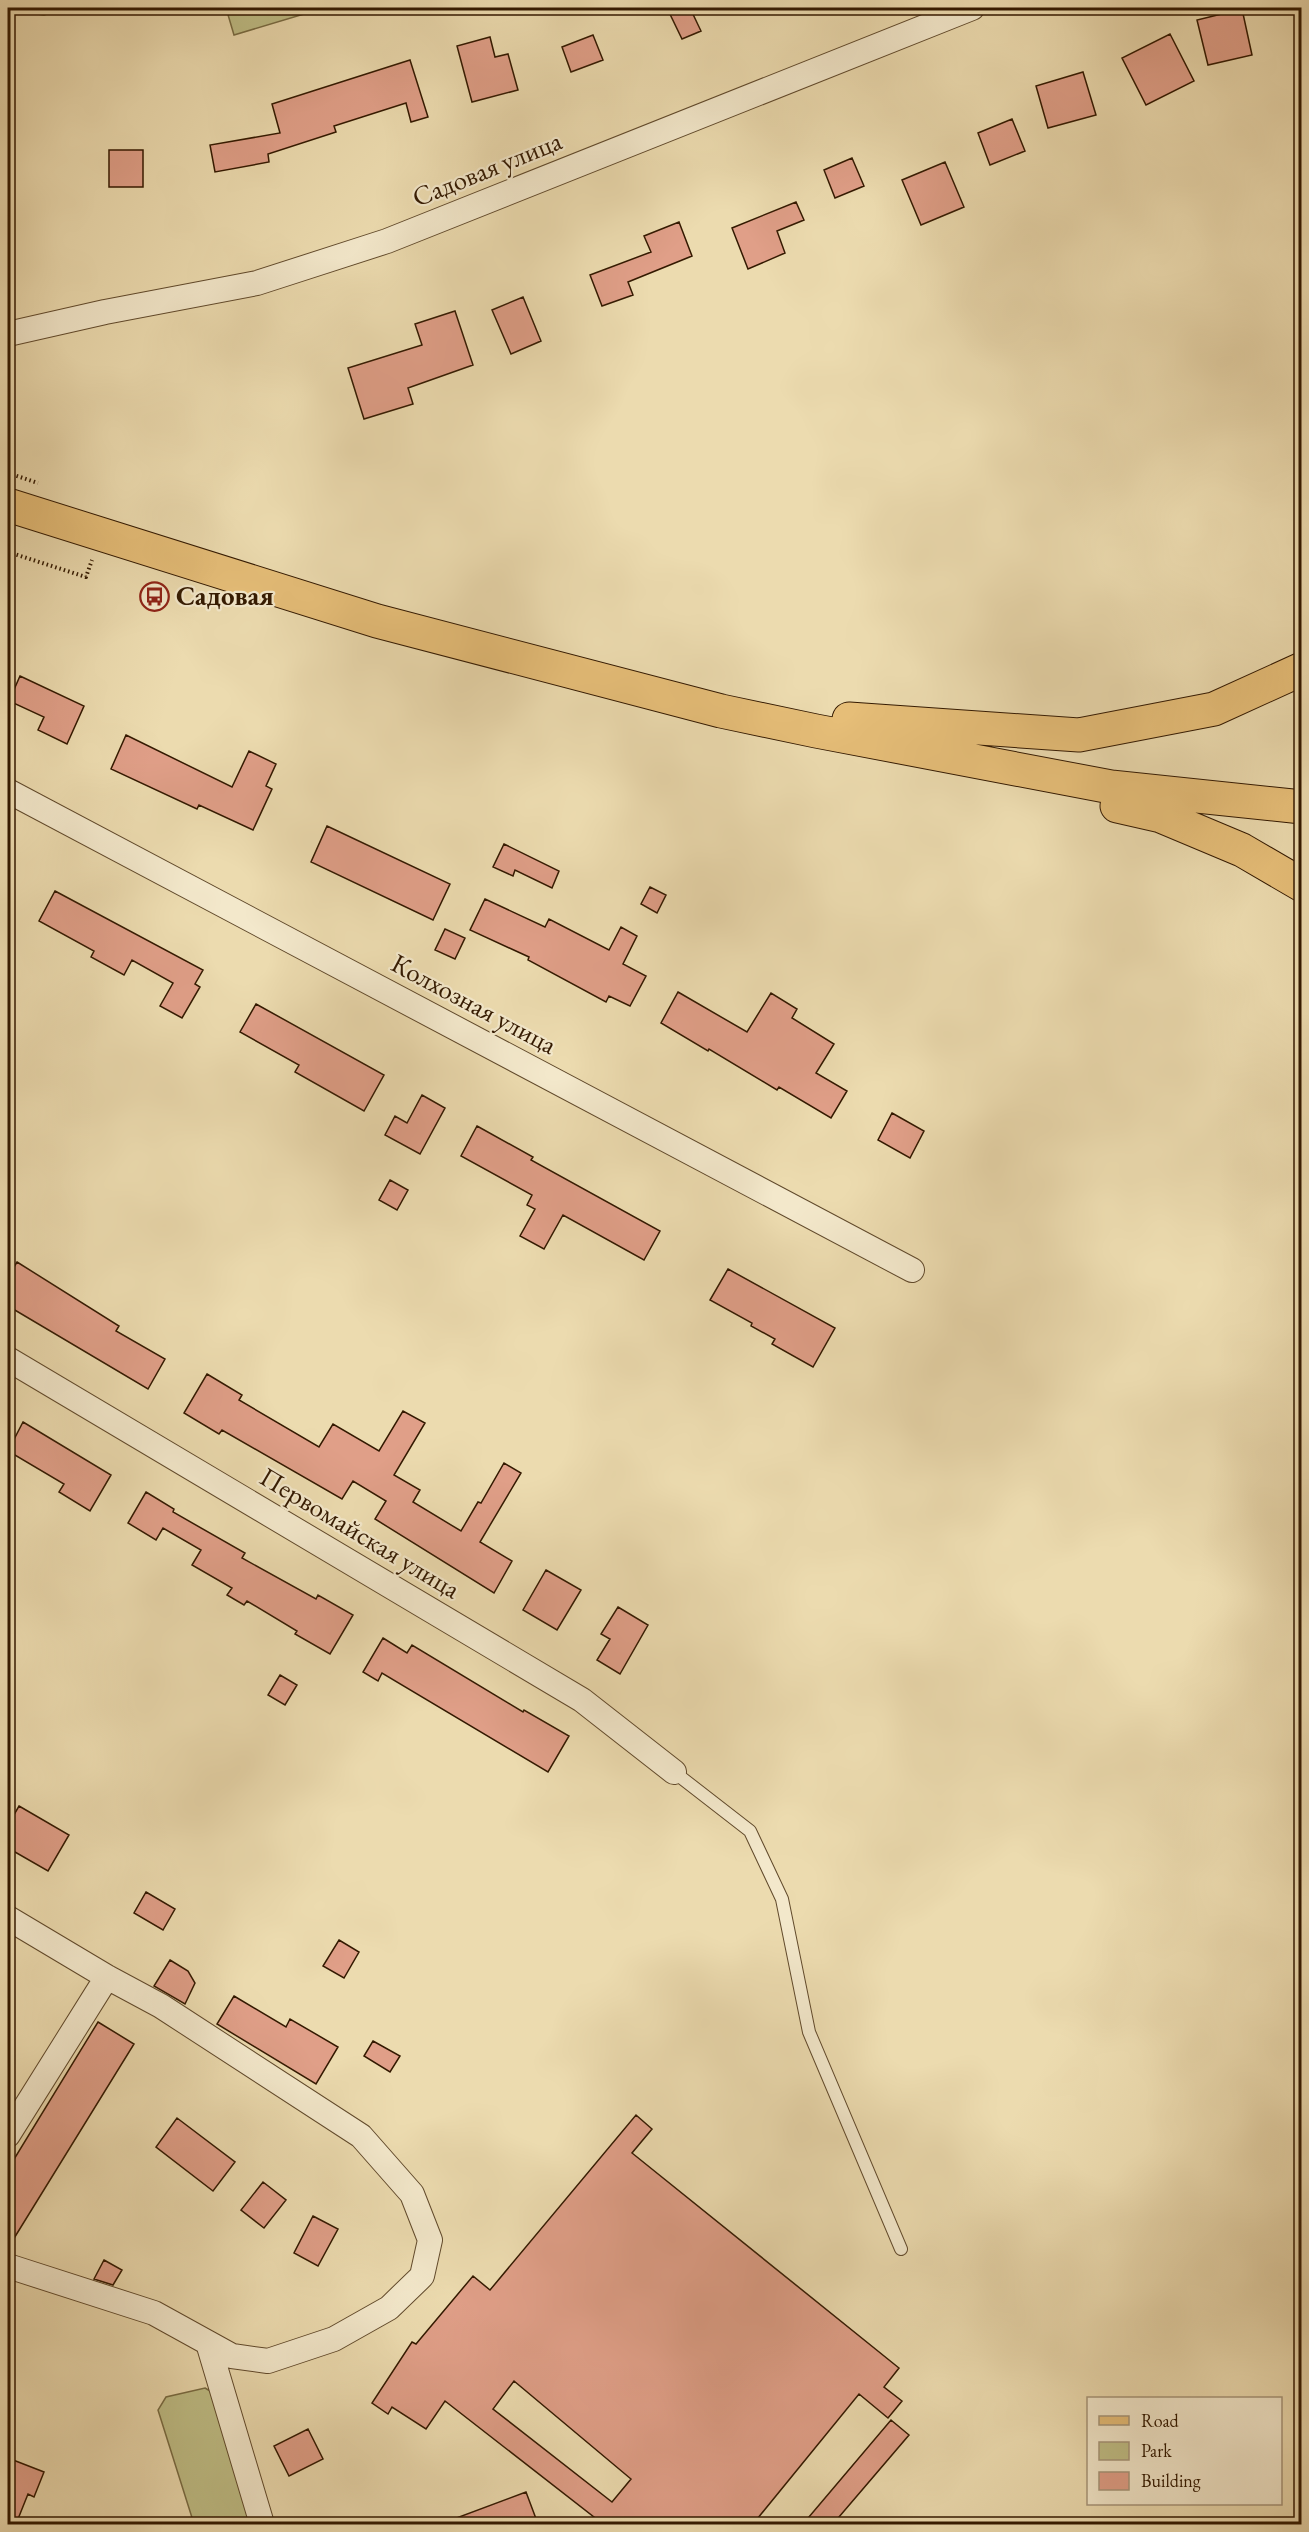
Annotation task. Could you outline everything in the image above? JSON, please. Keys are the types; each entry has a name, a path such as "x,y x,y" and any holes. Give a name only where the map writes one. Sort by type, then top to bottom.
{"main road":[{"path":"8,505 377,621 721,711 1112,787 1302,807"},
{"path":"721,711 1079,735 1214,709 1302,669"},
{"path":"816,731 926,763 1161,816 1242,850 1302,885"}],"street":[{"name":"Садовая улица","path":"8,334 105,312 257,283 387,241 972,8"},
{"name":"Колхозная улица","path":"8,791 912,1270"},
{"name":"Первомайская улица","path":"8,1359 582,1700 674,1772"},
{"path":"8,1918 161,2006 361,2136 412,2194 430,2240 422,2276 389,2308 334,2339 268,2361 232,2356 154,2313 8,2266"},
{"path":"8,2135 107,1977"},
{"path":"208,2343 262,2524"}],"lane":[{"path":"674,1772 750,1831 782,1899 809,2032 901,2249"}],"path":[{"path":"8,552 86,578"}],"green space":[{"path":"8,8 67,8 44,15 8,10"},
{"path":"226,8 324,8 234,35"},
{"path":"205,2388 217,2395 258,2524 194,2524 158,2410 166,2397"}],"building":[{"path":"667,8 690,8 701,31 682,39"},
{"path":"1242,9 1252,55 1208,65 1197,20"},
{"path":"1170,34 1194,81 1146,105 1122,58"},
{"path":"593,35 603,60 571,72 562,47"},
{"path":"490,37 495,57 508,54 518,90 472,102 457,46"},
{"path":"410,60 428,117 411,122 406,103 334,126 336,132 268,154 269,162 215,172 210,145 280,133 272,104"},
{"path":"1083,72 1096,115 1048,128 1036,86"},
{"path":"1012,119 1025,151 990,165 978,133"},
{"path":"109,150 143,150 143,187 109,187"},
{"path":"852,158 864,186 835,198 824,170"},
{"path":"945,162 964,207 921,225 902,180"},
{"path":"796,202 804,220 777,231 785,253 748,269 732,228"},
{"path":"679,222 692,256 628,282 633,295 602,306 590,275 651,252 644,236"},
{"path":"523,297 541,341 511,354 492,310"},
{"path":"455,311 473,365 408,388 413,404 364,419 348,368 422,345 415,324"},
{"path":"20,676 84,706 67,744 38,730 44,717 9,701"},
{"path":"126,735 232,787 249,751 276,764 266,786 272,789 253,830 199,805 197,809 111,769"},
{"path":"327,826 450,884 433,920 311,862"},
{"path":"504,844 559,871 552,888 515,870 513,876 493,867"},
{"path":"650,887 666,895 657,913 641,904"},
{"path":"55,891 203,970 195,984 200,987 182,1018 160,1006 173,983 132,960 124,975 91,957 94,951 39,921"},
{"path":"485,899 545,927 549,919 609,950 621,927 637,936 623,964 646,976 630,1006 609,996 606,1002 528,960 529,957 470,930"},
{"path":"445,929 465,938 455,959 435,950"},
{"path":"678,992 747,1032 771,993 797,1009 792,1018 834,1044 816,1073 847,1091 831,1118 779,1087 777,1090 661,1023"},
{"path":"256,1004 384,1075 364,1111 295,1072 299,1065 240,1032"},
{"path":"422,1095 445,1108 420,1154 385,1135 395,1116 407,1123"},
{"path":"892,1113 924,1131 910,1158 878,1140"},
{"path":"477,1126 533,1157 531,1160 660,1231 644,1260 563,1215 544,1249 520,1236 535,1209 527,1205 532,1195 461,1156"},
{"path":"390,1180 408,1190 397,1210 379,1200"},
{"path":"17,1262 119,1326 116,1331 165,1359 148,1389 8,1306 8,1277"},
{"path":"728,1269 835,1328 813,1367 772,1344 775,1339 751,1326 752,1323 710,1300"},
{"path":"207,1374 242,1395 239,1400 319,1447 333,1424 379,1451 403,1411 425,1423 394,1475 420,1490 413,1502 461,1531 478,1502 481,1503 504,1463 521,1473 480,1542 512,1561 494,1593 375,1519 386,1501 353,1481 342,1499 222,1430 219,1434 184,1413"},
{"path":"23,1422 111,1475 90,1511 59,1492 64,1484 8,1451"},
{"path":"146,1492 174,1509 173,1512 245,1553 242,1558 316,1599 318,1595 353,1615 330,1654 295,1634 297,1631 247,1601 244,1605 227,1595 232,1588 192,1565 201,1550 163,1528 156,1540 128,1523"},
{"path":"546,1570 581,1590 557,1630 523,1610"},
{"path":"618,1607 648,1625 620,1674 597,1660 610,1639 601,1634"},
{"path":"383,1638 407,1653 412,1645 523,1712 524,1710 569,1736 548,1772 382,1673 378,1681 363,1672"},
{"path":"280,1675 297,1685 285,1705 268,1695"},
{"path":"19,1806 69,1835 48,1871 8,1848 8,1825"},
{"path":"146,1892 175,1909 163,1930 134,1913"},
{"path":"339,1940 359,1952 344,1978 323,1966"},
{"path":"170,1960 188,1971 195,1983 185,2004 154,1986"},
{"path":"234,1996 286,2027 290,2019 338,2047 316,2084 217,2024"},
{"path":"98,2022 134,2044 8,2248 8,2169"},
{"path":"373,2041 400,2056 390,2072 364,2056"},
{"path":"636,2115 652,2129 632,2153 899,2368 884,2387 902,2401 888,2418 859,2394 753,2524 603,2524 445,2401 426,2429 392,2407 388,2414 372,2403 412,2342 416,2344 473,2276 490,2290","holes":["514,2381 631,2479 612,2502 493,2409"]},
{"path":"177,2118 235,2162 213,2191 156,2147"},
{"path":"263,2182 286,2200 264,2228 241,2210"},
{"path":"313,2216 338,2229 318,2266 294,2253"},
{"path":"104,2260 122,2270 113,2285 94,2279"},
{"path":"891,2420 909,2435 833,2524 803,2524"},
{"path":"308,2429 323,2459 289,2476 274,2446"},
{"path":"8,2458 44,2472 34,2497 28,2494 16,2524 8,2524"},
{"path":"526,2492 538,2524 443,2524 443,2523"}],"place":[{"name":"Садовая","path":"155,596"}]}
